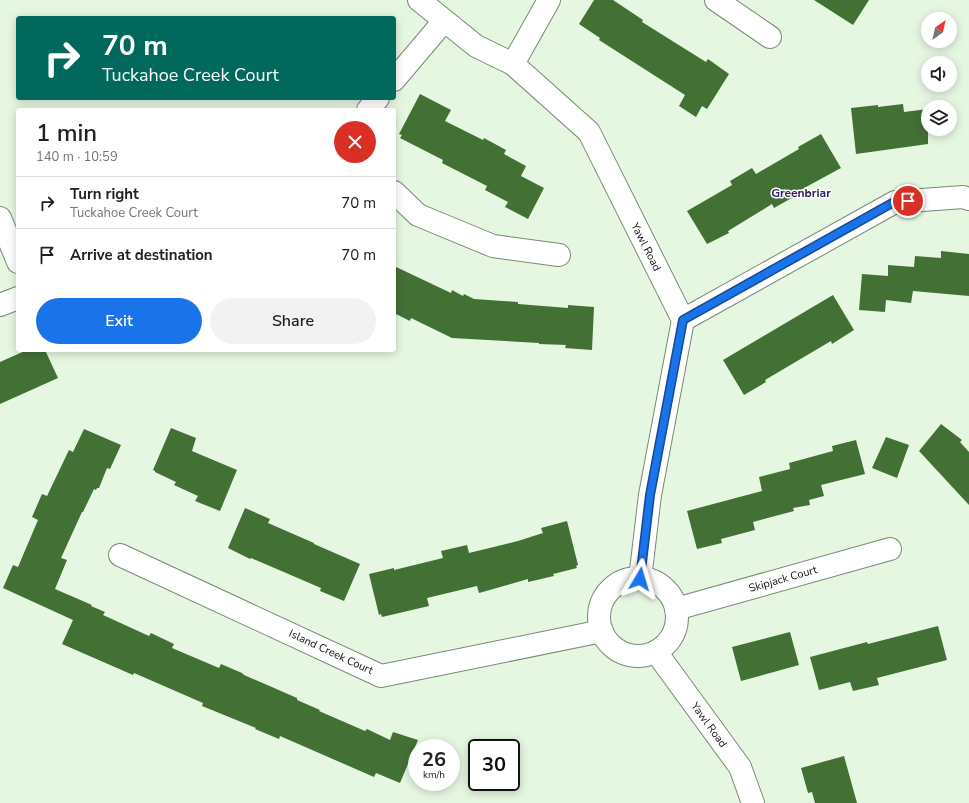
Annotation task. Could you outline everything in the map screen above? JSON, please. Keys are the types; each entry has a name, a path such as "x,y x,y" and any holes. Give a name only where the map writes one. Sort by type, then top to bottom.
{"street":[{"name":"Yawl Road","path":"419,0 476,46 513,64 589,132 683,320"},
{"path":"513,64 549,0"},
{"path":"716,0 770,37"},
{"path":"396,78 444,21"},
{"path":"370,108 376,100"},
{"path":"396,194 418,215 493,246 559,255"},
{"path":"640,579 650,495 683,320 894,202 963,197 969,199"},
{"path":"0,218 16,257"},
{"path":"0,305 16,299"},
{"name":"Skipjack Court","path":"676,609 890,548"},
{"name":"Island Creek Court","path":"120,555 381,676 602,631"},
{"path":"640,579 652,581 663,588 671,597 676,609 677,621 673,634 666,644 656,652 644,656 630,656 618,651 608,642 602,631 599,618 601,606 606,594 616,585 627,580 640,579"},
{"name":"Yawl Road","path":"656,652 740,768 753,803"}],"building":[{"path":"594,0 613,0 643,20 642,22 706,62 708,59 729,74 707,109 702,106 696,117 679,106 685,95 599,40 600,38 579,24"},
{"path":"814,0 869,0 853,25"},
{"path":"420,94 451,110 445,121 483,140 484,138 506,150 504,154 526,166 521,176 544,188 528,219 505,207 508,202 485,190 487,186 442,163 443,160 400,138 402,135 399,134"},
{"path":"903,104 904,112 921,110 921,136 928,136 928,144 856,154 851,108 878,105 878,107"},
{"path":"821,134 841,168 795,193 797,195 774,208 772,204 728,231 729,233 707,244 687,211 732,185 730,181 752,168 756,174 799,149 798,147"},
{"path":"941,251 969,254 969,296 913,291 911,303 886,300 885,312 859,310 862,274 888,276 888,265 914,267 915,256 941,258"},
{"path":"396,267 451,293 452,290 463,296 464,294 474,299 518,302 518,304 568,308 568,305 594,307 592,350 565,348 566,345 452,338 411,318 410,321 396,314"},
{"path":"833,295 854,330 832,344 831,341 765,380 766,382 744,395 723,360"},
{"path":"22,352 46,352 58,378 0,404 0,362"},
{"path":"941,424 962,440 960,442 969,452 969,505 919,451"},
{"path":"171,428 196,438 192,451 237,470 220,511 195,501 198,496 174,485 176,482 153,470"},
{"path":"84,429 121,445 110,469 107,468 99,488 96,490 94,489 82,512 61,558 67,560 55,589 105,612 103,615 149,636 151,633 174,644 172,648 219,668 221,664 242,673 297,698 297,700 320,710 319,711 365,731 367,729 390,740 393,732 415,739 408,739 408,764 400,783 376,773 374,777 280,736 279,739 202,706 203,703 62,644 73,620 3,588 13,565 18,567 38,520 32,517 42,494 47,496 69,450 73,452"},
{"path":"886,437 909,445 897,478 872,468"},
{"path":"856,440 865,474 821,485 824,496 809,500 810,505 793,508 794,511 753,522 755,530 721,539 722,543 697,549 687,511 762,491 759,477 790,469 789,463 833,451 832,446"},
{"path":"245,508 270,519 268,523 360,564 344,601 320,591 321,588 251,558 250,559 228,548"},
{"path":"567,521 578,565 576,566 577,568 553,574 554,576 528,582 528,579 479,593 477,586 427,598 429,606 382,617 381,614 379,615 369,574 394,568 394,570 443,558 441,551 467,545 469,553 518,541 543,533 541,528"},
{"path":"938,626 947,660 877,678 879,685 853,691 850,682 819,690 810,657"},
{"path":"790,632 799,665 741,681 732,647"},
{"path":"844,756 857,803 815,803 812,792 808,793 801,768"}],"district":[{"name":"Greenbriar","path":"801,193"}],"route":[{"path":"640,579 650,495 683,320 894,202 908,201"}]}
